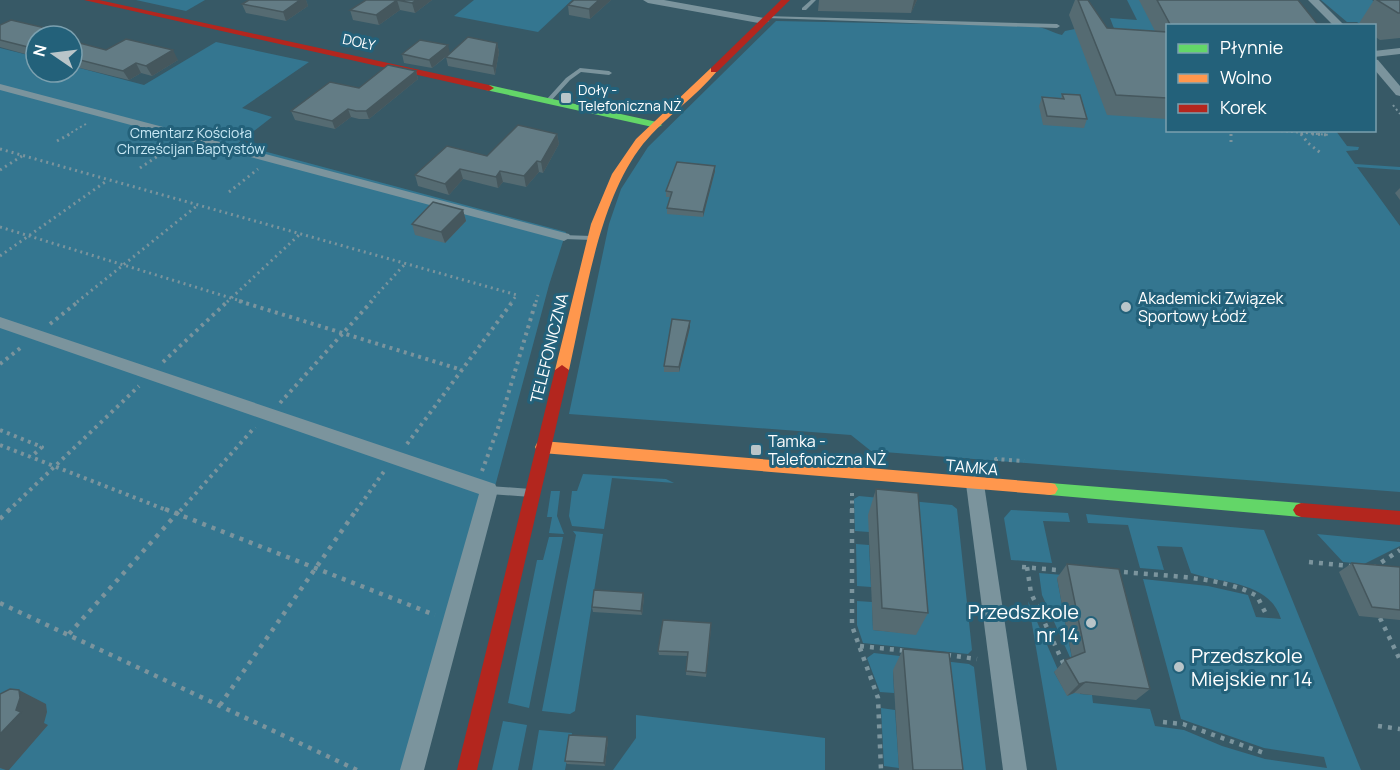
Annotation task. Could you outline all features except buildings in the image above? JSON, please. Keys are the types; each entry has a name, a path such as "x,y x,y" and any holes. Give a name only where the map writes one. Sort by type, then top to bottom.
{"street":[{"name":"DOŁY","path":"88,0 657,125"},
{"path":"648,0 765,19"},
{"name":"TELEFONICZNA","path":"467,770 600,210 615,174 633,149 786,0"},
{"path":"1313,0 1338,24"},
{"path":"1376,54 1400,51"},
{"path":"1376,64 1400,93"},
{"path":"0,87 190,135 564,237"},
{"path":"0,322 482,487 453,622 412,770"},
{"name":"TAMKA","path":"542,447 1400,518"},
{"path":"975,483 1015,770"}],"lane":[{"path":"804,9 814,0"},
{"path":"765,19 1057,26"},
{"path":"549,100 568,79 580,70 609,73"},
{"path":"564,237 593,238"},
{"path":"482,487 531,493"}],"path":[{"path":"57,141 105,113"},
{"path":"1231,132 1231,142"},
{"path":"1289,132 1330,135"},
{"path":"1301,133 1308,143 1322,154"},
{"path":"140,168 190,135"},
{"path":"0,150 518,295 396,458 220,705"},
{"path":"0,170 23,156"},
{"path":"229,192 272,158"},
{"path":"0,256 109,180"},
{"path":"0,364 198,206"},
{"path":"0,227 462,370"},
{"path":"69,634 405,264"},
{"path":"482,487 523,338 538,295"},
{"path":"0,430 42,447 31,457"},
{"path":"0,445 453,622"},
{"path":"996,461 996,459 1024,461"},
{"path":"852,473 852,626 878,698 881,770"},
{"path":"1364,567 1373,568 1400,550"},
{"path":"1309,562 1354,566"},
{"path":"1057,570 1024,567 1031,593 1065,667"},
{"path":"1124,572 1179,577 1247,590 1258,596 1265,612"},
{"path":"0,603 357,770"},
{"path":"1380,618 1400,660"},
{"path":"860,646 919,652"},
{"path":"942,655 977,659"},
{"path":"1163,722 1183,724 1264,753"},
{"path":"1378,726 1400,729"}],"green space":[{"path":"136,0 205,0 186,11"},
{"path":"474,0 572,0 538,32 454,16"},
{"name":"Akademicki Związek Sportowy Łódź","path":"1127,0 1282,0 1177,24 1166,24 1166,132 1337,132 1347,146 1359,147 1358,150 1346,151 1355,164 1400,167 1400,170 1357,167 1400,226 1400,492 871,451 851,435 569,414 609,224 621,189 648,147 776,21 1033,26 1062,35 1065,31 1075,29 1115,31 1110,18 1137,20"},
{"path":"1321,0 1372,0 1382,8 1362,24 1347,22"},
{"name":"Cmentarz Kościoła Chrześcijan Baptystów","path":"216,42 309,62 242,108 272,117 237,144 566,232 549,285 419,770 0,770 0,48 24,54 24,84 84,84 84,69 144,85"},
{"path":"583,474 666,479 674,483 612,478 604,529 572,526 569,516 572,491 577,491"},
{"path":"551,491 560,491 557,516 564,534 549,533 552,517 547,517"},
{"path":"859,496 952,505 957,509 972,650 968,654 863,643 857,625 857,601 872,602 873,630 916,634 869,532 855,531 854,499"},
{"path":"1011,510 1068,513 1070,522 1043,521 1052,563 1011,560 1004,518"},
{"name":"Przedszkole Miejskie nr 14","path":"1086,514 1264,530 1361,770 1057,770 1028,601 1058,670 1054,672 1067,695 1080,691 1080,694 1092,695 1093,703 1150,709 1155,726 1184,730 1222,746 1265,759 1327,768 1324,757 1264,748 1181,719 1143,579 1208,586 1248,595 1256,617 1281,619 1275,607 1266,597 1244,586 1191,573 1182,547 1157,546 1164,570 1140,568 1128,525 1088,523"},
{"path":"573,531 603,534 575,711 570,714 542,711 576,535"},
{"path":"1317,534 1400,542 1400,546 1364,564 1343,562"},
{"path":"549,537 563,537 529,708 508,703 537,560 543,560"},
{"path":"856,544 869,545 871,587 857,586"},
{"path":"1039,573 1075,576 1057,578 1073,664 1042,595"},
{"path":"874,653 969,664 974,667 986,770 946,770 893,670 894,693 880,692 867,658"},
{"path":"881,708 895,710 899,768 884,766"},
{"path":"636,715 825,738 825,770 613,770 636,738"},
{"path":"503,721 527,725 518,770 492,770"},
{"path":"539,730 572,733 565,770 532,770"}],"traffic: fast":[{"path":"489,88 657,125"},
{"path":"1050,489 1301,510"}],"traffic: slow":[{"path":"562,370 597,224 617,174 640,141 714,70"},
{"path":"542,447 1050,489"}],"traffic: jam":[{"path":"88,0 489,88"},
{"path":"714,70 786,0"},
{"path":"467,770 562,370"},
{"path":"1301,510 1400,518"}],"place":[{"name":"Doły - Telefoniczna NŻ","path":"566,98"},
{"name":"Akademicki Związek Sportowy Łódź","path":"1126,307"},
{"name":"Tamka - Telefoniczna NŻ","path":"756,450"},
{"name":"Przedszkole nr 14","path":"1091,623"},
{"name":"Przedszkole Miejskie nr 14","path":"1179,667"}]}
